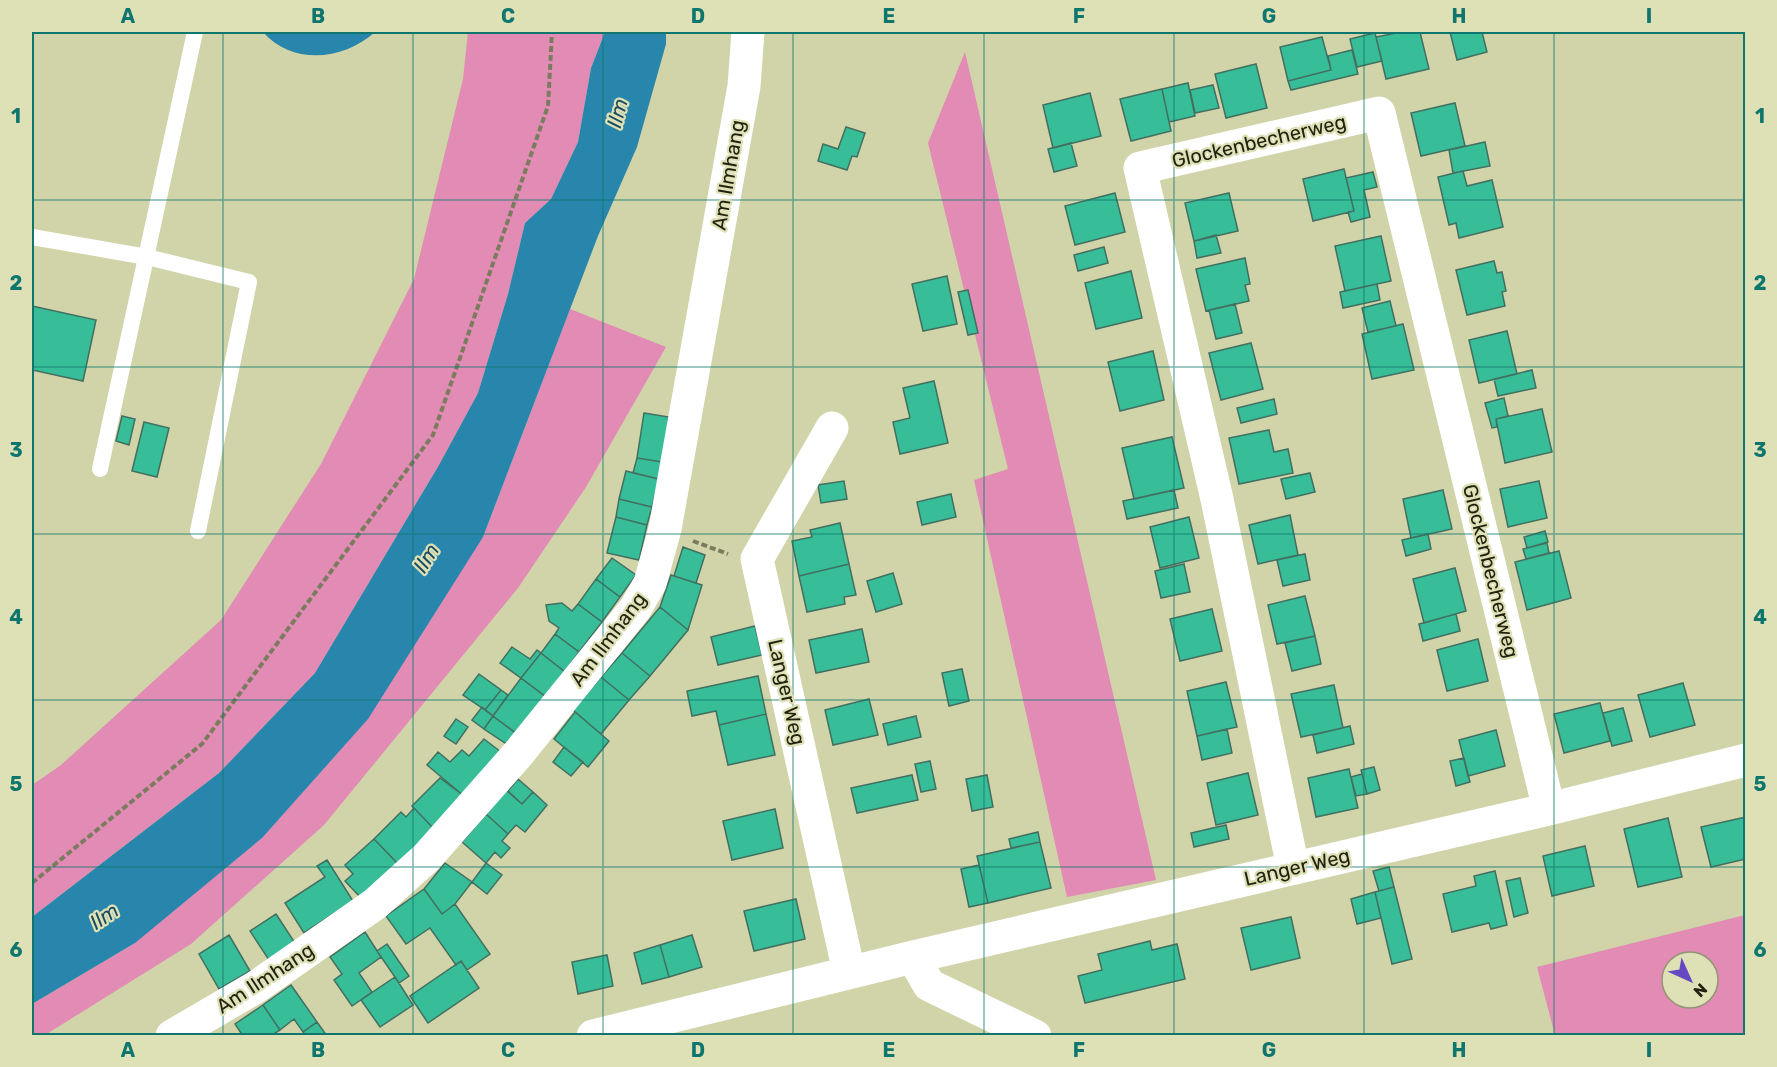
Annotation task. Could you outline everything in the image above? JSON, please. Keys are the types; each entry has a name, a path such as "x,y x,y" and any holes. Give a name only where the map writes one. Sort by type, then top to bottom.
{"street":[{"name":"Am Ilmhang","path":"172,1035 256,987 375,904 427,857 526,745 635,609 650,583 665,530 744,86 748,32"},
{"name":"Glockenbecherweg","path":"1293,868 1217,499 1140,168 1379,113 1550,808"},
{"name":"Langer Weg","path":"832,428 757,558 849,972"},
{"name":"Langer Weg","path":"593,1035 849,972 1746,760"},
{"path":"912,957 929,985 1035,1035"}],"lane":[{"path":"100,469 195,32"},
{"path":"32,237 147,257 249,282 198,531"}],"path":[{"path":"32,883 202,744 432,435 548,106 552,32"},
{"path":"698,543 738,558"}],"shaded area":[{"path":"468,32 605,32 591,68 578,142 551,199 525,223 508,294 478,393 439,465 315,673 219,773 32,917 32,785 61,765 221,620 321,464 414,279 463,79"},
{"path":"965,52 1156,880 1067,897 974,480 1008,469 928,143"},
{"path":"570,309 666,347 586,487 518,588 324,825 191,944 45,1035 32,1035 32,1004 135,943 483,537"},
{"path":"1745,915 1745,1035 1555,1035 1537,967"}],"water":[{"path":"263,32 375,32 349,49 319,55 289,50 275,43"},
{"name":"Ilm","path":"605,32 666,32 666,44 637,147 598,236 483,537 368,719 262,838 135,943 32,1004 32,917 219,773 315,673 439,465 478,393 508,294 525,223 551,199 578,142 591,68"}],"building":[{"path":"1401,32 1420,32 1429,69 1386,79 1376,37"},
{"path":"1450,32 1482,32 1487,52 1457,60"},
{"path":"1375,33 1382,61 1357,67 1350,39"},
{"path":"1322,37 1331,70 1288,81 1280,47"},
{"path":"1352,50 1358,74 1291,90 1288,81 1331,70 1328,56"},
{"path":"1256,64 1267,108 1226,118 1215,74"},
{"path":"1188,83 1195,116 1169,122 1162,89"},
{"path":"1213,85 1219,108 1195,113 1190,90"},
{"path":"1162,89 1171,131 1131,141 1120,99"},
{"path":"1090,93 1101,136 1053,148 1043,105"},
{"path":"1455,103 1465,146 1421,156 1411,113"},
{"path":"846,127 865,133 857,157 852,156 847,170 818,161 823,144 838,149"},
{"path":"1485,142 1490,166 1453,173 1449,150"},
{"path":"1071,143 1077,166 1054,172 1048,149"},
{"path":"1344,169 1354,211 1313,221 1303,179"},
{"path":"1463,171 1467,186 1492,180 1503,227 1459,238 1456,223 1449,225 1438,177"},
{"path":"1373,172 1377,187 1364,190 1370,217 1351,222 1348,212 1354,211 1346,178"},
{"path":"1115,193 1125,232 1075,245 1065,206"},
{"path":"1229,193 1238,231 1194,241 1185,203"},
{"path":"1216,235 1221,253 1197,258 1194,241"},
{"path":"1381,236 1391,281 1345,291 1335,246"},
{"path":"1104,247 1108,263 1078,271 1074,255"},
{"path":"1245,258 1250,284 1245,285 1249,301 1206,311 1196,269"},
{"path":"1494,261 1497,273 1502,272 1506,291 1502,292 1505,306 1467,315 1456,270"},
{"path":"1131,271 1142,318 1096,329 1085,283"},
{"path":"947,276 957,324 923,331 912,284"},
{"path":"1377,284 1380,300 1343,308 1340,292"},
{"path":"968,290 978,333 968,335 958,292"},
{"path":"1390,301 1396,326 1368,332 1362,308"},
{"path":"1235,304 1242,333 1216,339 1209,310"},
{"path":"32,306 96,320 83,381 32,370"},
{"path":"1403,324 1414,370 1372,379 1362,334"},
{"path":"1507,331 1517,374 1479,383 1469,340"},
{"path":"1251,343 1263,389 1221,400 1209,353"},
{"path":"1153,351 1164,400 1120,411 1108,362"},
{"path":"1532,370 1536,388 1498,396 1494,379"},
{"path":"934,381 948,443 900,454 893,422 910,418 903,388"},
{"path":"1504,398 1508,416 1496,419 1497,427 1492,428 1485,403"},
{"path":"1274,399 1277,414 1241,423 1237,408"},
{"path":"1542,409 1552,452 1505,463 1496,419"},
{"path":"644,413 669,417 662,462 637,458"},
{"path":"122,416 135,419 129,445 116,441"},
{"path":"144,422 169,428 157,477 132,471"},
{"path":"1269,430 1274,452 1288,449 1293,473 1239,484 1229,438"},
{"path":"1172,437 1184,488 1134,499 1122,448"},
{"path":"637,458 662,462 659,479 633,473"},
{"path":"626,471 659,479 652,507 619,499"},
{"path":"1310,473 1315,492 1286,499 1281,479"},
{"path":"844,481 847,499 821,503 818,485"},
{"path":"1539,481 1547,518 1508,527 1500,489"},
{"path":"1174,490 1178,508 1127,519 1123,501"},
{"path":"1443,490 1452,529 1411,538 1403,499"},
{"path":"951,494 956,517 922,525 917,502"},
{"path":"619,499 652,507 647,525 616,517"},
{"path":"1290,515 1298,555 1258,564 1249,525"},
{"path":"616,517 647,525 639,560 607,553"},
{"path":"1189,517 1199,558 1160,568 1150,527"},
{"path":"840,523 849,564 799,576 792,541 812,537 810,530"},
{"path":"1545,531 1548,542 1527,548 1524,537"},
{"path":"1428,534 1431,549 1406,556 1402,540"},
{"path":"1547,543 1549,553 1526,559 1523,549"},
{"path":"683,547 705,555 696,583 674,576"},
{"path":"1559,551 1571,598 1527,610 1515,562"},
{"path":"1305,554 1310,580 1283,586 1277,560"},
{"path":"612,558 636,575 620,597 596,579"},
{"path":"849,564 856,595 844,597 845,604 807,612 799,576"},
{"path":"1184,564 1190,592 1161,598 1155,571"},
{"path":"1455,568 1466,611 1424,623 1413,579"},
{"path":"893,573 902,604 876,612 867,581"},
{"path":"671,575 702,585 688,630 660,607"},
{"path":"596,579 620,597 602,622 578,604"},
{"path":"1305,596 1315,636 1277,644 1268,605"},
{"path":"562,603 572,611 578,604 602,622 579,652 555,634 559,628 549,621 546,605"},
{"path":"660,607 688,630 650,676 622,653"},
{"path":"1212,609 1222,651 1180,661 1170,619"},
{"path":"1456,614 1460,631 1423,641 1419,624"},
{"path":"755,626 762,655 718,665 711,637"},
{"path":"862,629 869,662 816,673 809,640"},
{"path":"555,634 579,652 565,672 541,653"},
{"path":"1315,636 1321,664 1292,671 1285,643"},
{"path":"1478,639 1488,681 1447,691 1437,650"},
{"path":"512,647 530,659 537,650 541,653 521,678 500,663"},
{"path":"541,653 565,672 546,697 521,678"},
{"path":"622,653 650,676 629,700 601,677"},
{"path":"962,669 969,701 949,706 942,673"},
{"path":"479,674 501,690 485,710 463,695"},
{"path":"758,676 766,714 719,725 716,711 692,716 687,691"},
{"path":"601,677 629,700 601,734 573,710"},
{"path":"521,678 546,697 517,734 493,716"},
{"path":"1226,682 1237,727 1197,736 1187,691"},
{"path":"1683,683 1695,725 1650,737 1638,695"},
{"path":"1334,685 1343,728 1301,737 1291,694"},
{"path":"501,690 508,695 493,716 485,710"},
{"path":"869,699 878,735 833,745 825,710"},
{"path":"1600,703 1610,741 1564,753 1554,714"},
{"path":"482,707 493,716 484,729 472,720"},
{"path":"1623,708 1632,741 1612,746 1603,713"},
{"path":"575,712 609,741 588,767 554,739"},
{"path":"766,714 775,755 728,765 719,725"},
{"path":"493,716 517,734 508,745 484,729"},
{"path":"916,716 921,737 888,745 883,724"},
{"path":"456,719 468,727 456,744 444,736"},
{"path":"1350,726 1354,744 1317,753 1313,735"},
{"path":"1227,729 1232,753 1202,760 1197,736"},
{"path":"1496,730 1505,766 1468,776 1459,740"},
{"path":"484,739 501,752 464,796 427,765 438,752 450,762 462,750 469,756"},
{"path":"564,747 583,762 571,776 553,762"},
{"path":"1464,758 1470,782 1456,786 1450,761"},
{"path":"930,761 936,789 921,792 915,764"},
{"path":"1374,767 1380,790 1367,794 1361,770"},
{"path":"1349,769 1358,808 1316,817 1308,778"},
{"path":"1248,773 1258,815 1216,825 1207,783"},
{"path":"1362,774 1367,794 1356,796 1351,777"},
{"path":"912,775 918,800 857,813 851,788"},
{"path":"987,775 993,807 972,811 966,779"},
{"path":"440,778 464,796 434,829 412,806"},
{"path":"518,779 533,792 522,804 508,791"},
{"path":"506,790 522,804 533,792 547,805 525,832 516,825 508,834 486,814"},
{"path":"414,808 434,829 398,864 374,839 401,812 406,817"},
{"path":"775,809 783,848 732,860 723,821"},
{"path":"486,814 508,834 502,841 510,848 501,858 495,852 486,863 462,842"},
{"path":"1746,817 1746,859 1711,867 1701,827"},
{"path":"1668,818 1682,877 1638,887 1624,829"},
{"path":"1226,825 1229,839 1194,847 1191,833"},
{"path":"1038,832 1040,842 1011,848 1009,839"},
{"path":"374,839 398,864 361,898 345,881 353,874 345,865"},
{"path":"1040,842 1051,888 988,903 977,856"},
{"path":"1585,846 1594,886 1552,896 1543,856"},
{"path":"327,860 353,901 304,933 285,903 325,877 317,866"},
{"path":"445,863 472,882 455,904 442,914 424,889"},
{"path":"486,863 502,875 487,894 472,882"},
{"path":"979,865 988,903 969,907 961,869"},
{"path":"1389,867 1394,887 1379,891 1373,871"},
{"path":"1495,871 1507,925 1491,929 1489,923 1452,932 1443,894 1476,886 1474,876"},
{"path":"1520,878 1528,913 1514,917 1506,881"},
{"path":"1394,887 1412,959 1392,964 1375,892"},
{"path":"424,889 442,914 455,904 490,954 467,970 461,961 456,965 430,928 406,944 386,916"},
{"path":"1375,892 1381,918 1357,924 1351,899"},
{"path":"796,899 805,939 754,951 744,911"},
{"path":"276,914 295,943 269,960 250,931"},
{"path":"1291,917 1300,958 1251,970 1241,928"},
{"path":"365,932 381,957 359,973 372,992 352,1006 334,980 342,974 330,957"},
{"path":"229,935 250,971 219,989 199,954"},
{"path":"692,935 702,967 669,977 660,945"},
{"path":"1150,941 1152,950 1177,944 1185,979 1085,1003 1078,976 1102,970 1098,954"},
{"path":"387,944 409,976 399,983 377,951"},
{"path":"660,945 669,977 642,984 634,953"},
{"path":"607,955 613,986 578,994 572,962"},
{"path":"461,961 479,988 428,1023 410,996"},
{"path":"395,977 413,1005 380,1027 361,1000"},
{"path":"291,985 317,1022 303,1032 294,1019 280,1030 263,1005"},
{"path":"263,1005 280,1030 275,1033 276,1036 243,1036 235,1024"},
{"path":"317,1022 327,1036 306,1036 303,1032"}]}
